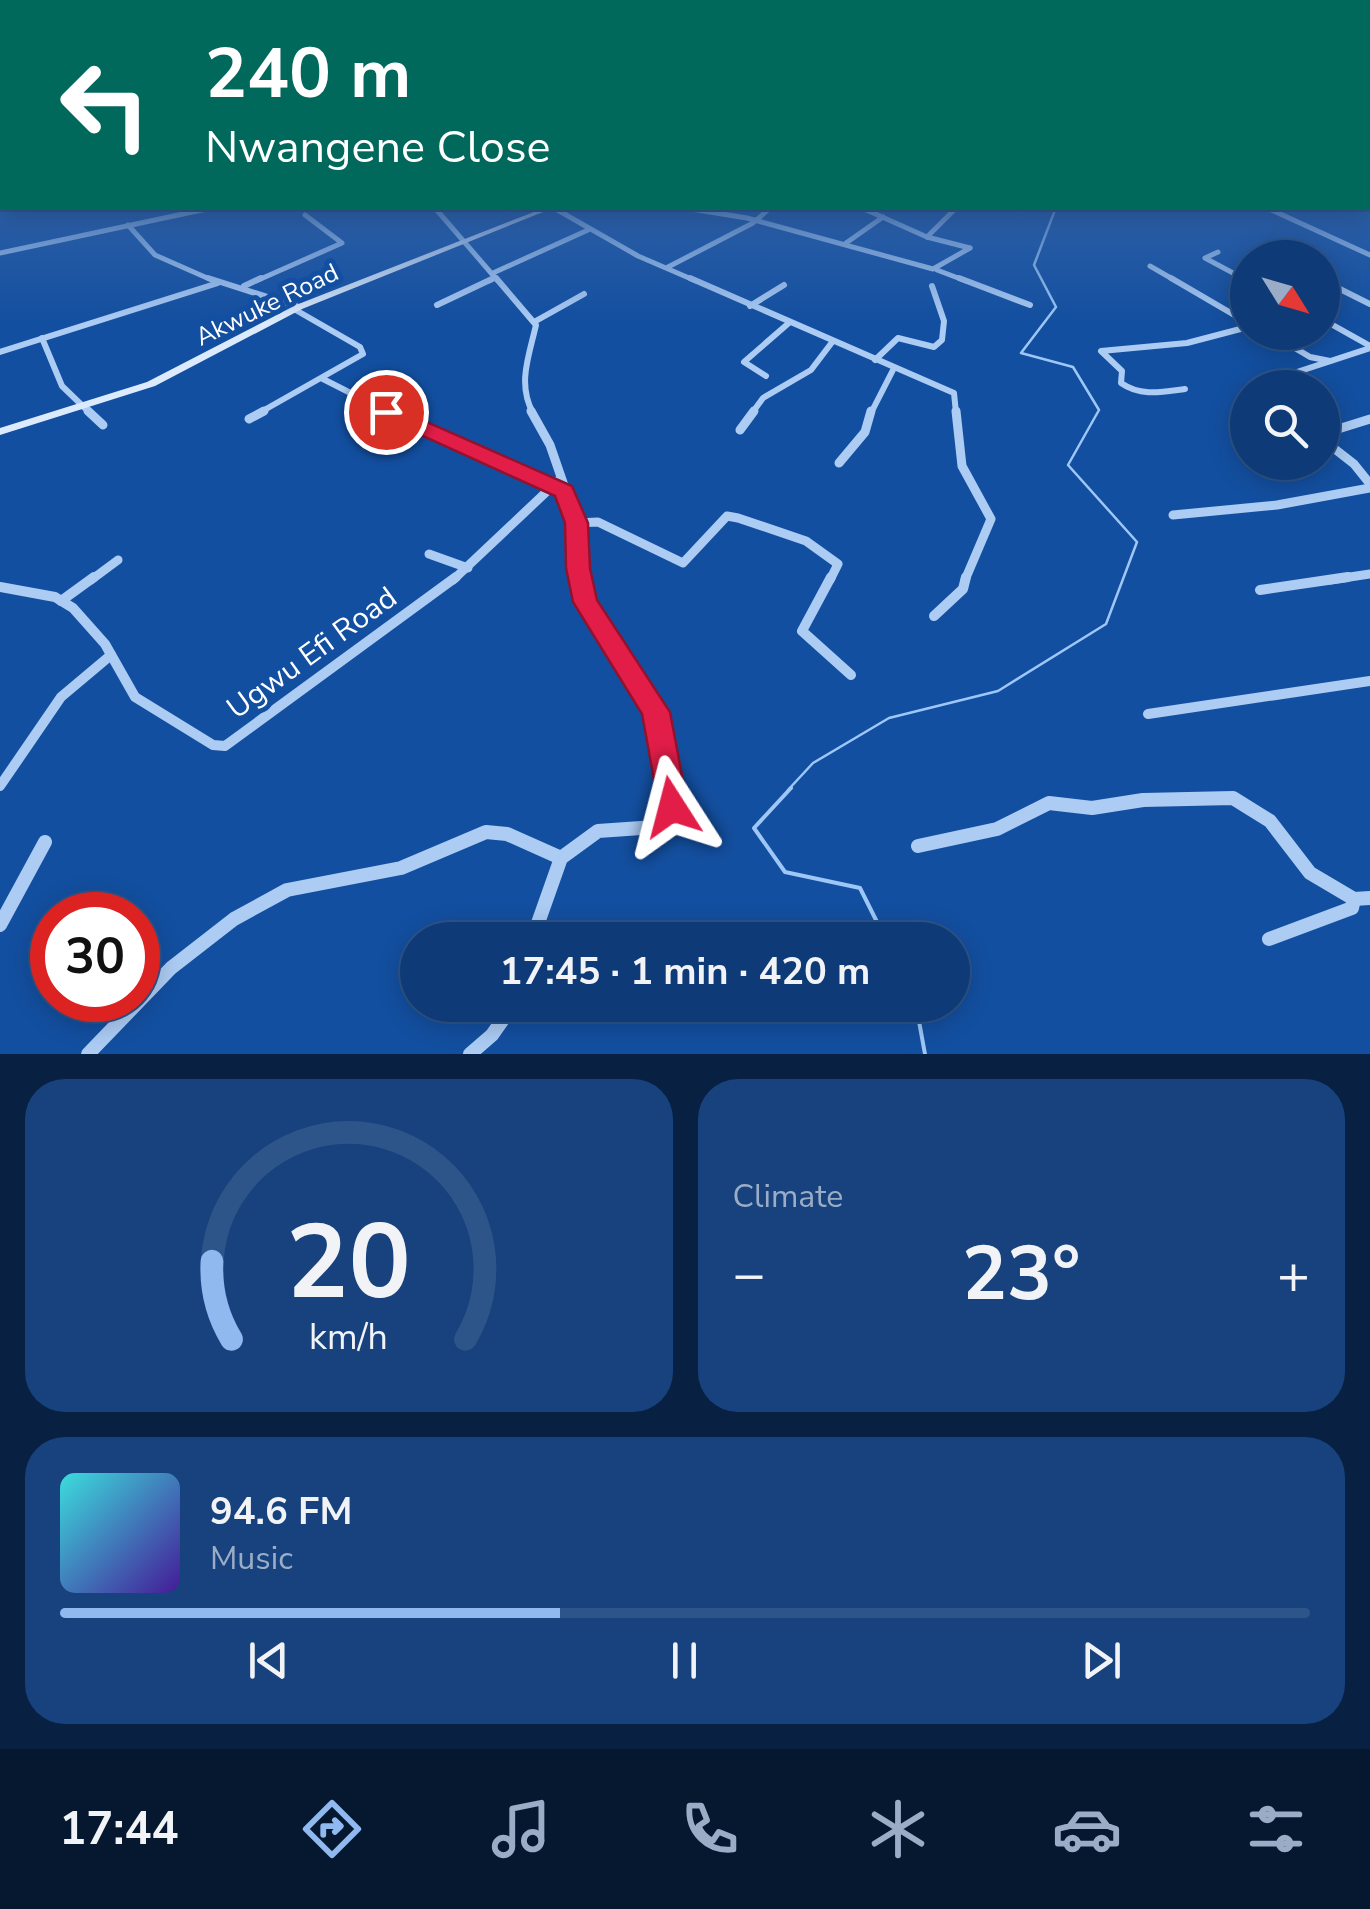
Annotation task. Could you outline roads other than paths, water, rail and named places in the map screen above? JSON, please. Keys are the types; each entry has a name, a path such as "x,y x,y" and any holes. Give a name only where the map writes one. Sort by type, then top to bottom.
{"main road":[{"name":"Akwuke Road","path":"0,432 151,384 296,308 508,224"}],"street":[{"path":"0,253 132,224"},
{"path":"244,286 342,243 317,224"},
{"path":"450,224 534,322"},
{"path":"578,224 750,306 954,393 962,466 991,519 982,547 965,571 963,589 934,616"},
{"path":"668,267 748,224"},
{"path":"772,224 937,270 1030,305"},
{"path":"846,243 872,224"},
{"path":"898,224 927,237 971,248 937,270"},
{"path":"927,237 940,224"},
{"path":"1300,224 1370,258 1370,254"},
{"path":"128,225 152,254 174,258 218,282 244,286 296,308 363,350 358,359 249,419"},
{"path":"437,305 588,230"},
{"path":"1218,252 1205,258 1230,271"},
{"path":"1150,266 1230,314"},
{"path":"0,352 218,282"},
{"path":"750,306 784,285"},
{"path":"876,360 898,338 934,346 942,340 944,321 932,286"},
{"path":"1340,289 1370,304"},
{"path":"534,322 584,294"},
{"path":"534,322 522,389 577,523 578,568 585,602 656,712 673,821 666,828 598,831 560,858 538,922"},
{"path":"766,376 744,362 790,322"},
{"path":"1185,389 1140,393 1127,389 1121,383 1122,371 1101,351 1187,342 1230,330"},
{"path":"1340,330 1370,347"},
{"path":"42,338 62,386 103,425"},
{"path":"740,430 762,398 812,370 833,341"},
{"path":"1303,370 1370,347"},
{"path":"1298,350 1330,361"},
{"path":"840,463 865,432 875,399 894,368"},
{"path":"323,379 510,470 549,486 562,485"},
{"path":"1340,430 1370,419"},
{"path":"1173,515 1277,505 1370,486 1340,452"},
{"path":"429,554 468,568 549,486"},
{"path":"577,523 598,522 684,563 690,562 721,520 734,517 836,556 838,564 802,630 806,639 851,674"},
{"path":"0,587 61,601 118,560"},
{"name":"Ugwu Efi Road","path":"61,601 91,627 135,697 213,745 225,746 468,568"},
{"path":"1260,590 1370,574"},
{"path":"0,786 61,696 111,655"},
{"path":"1148,714 1370,681"},
{"path":"918,846 997,829 1049,803 1092,808 1142,800 1232,798 1270,821 1310,873 1354,899 1370,898"},
{"path":"88,1054 172,968 234,920 287,890 401,868 486,832 507,834 560,858"},
{"path":"0,924 45,842"},
{"path":"1269,938 1352,908 1354,899"},
{"path":"470,1054 501,1022"}],"waterway":[{"path":"788,790 813,763 889,718 998,691 1106,624 1137,542 1068,465 1099,410 1073,367 1021,353 1056,307 1034,265 1050,224"},
{"path":"791,788 754,828 785,872 860,888 877,922"},
{"path":"919,1022 925,1054"}]}
